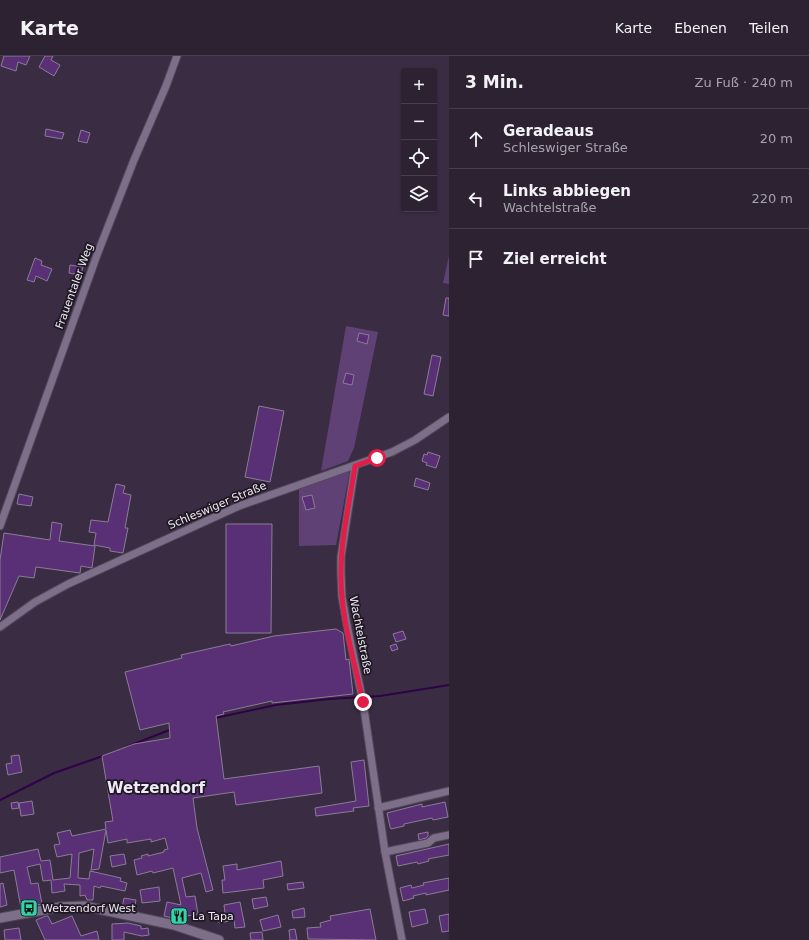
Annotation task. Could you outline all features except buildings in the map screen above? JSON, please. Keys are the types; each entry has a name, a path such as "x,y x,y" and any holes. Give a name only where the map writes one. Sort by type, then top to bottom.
{"street":[{"name":"Frauentaler Weg","path":"0,526 97,255 134,160 166,86 176,56"},
{"name":"Schleswiger Straße","path":"0,627 35,602 75,580 239,506 355,466 405,446 449,417"},
{"name":"Wachtelstraße","path":"355,466 343,542 341,573 342,597 372,753 378,808 385,852 402,940"},
{"path":"378,808 449,791"},
{"path":"385,852 428,843 434,838 449,835"},
{"path":"0,918 60,907 84,906 174,925 219,940"}],"shaded area":[{"path":"449,256 449,284 443,283"},
{"path":"346,326 378,332 354,448 348,461 321,471"},
{"path":"350,470 336,545 299,546 299,488"}],"waterway":[{"path":"215,718 276,705 329,699 380,696 449,685"},
{"path":"126,747 172,729"},
{"path":"0,800 54,773 103,756"}],"place":[{"name":"Wetzendorf West","path":"29,908"},
{"name":"La Tapa","path":"179,916"}],"district":[{"name":"Wetzendorf","path":"156,788"}],"route":[{"path":"363,702 342,597 341,557 355,466 377,458"}]}
